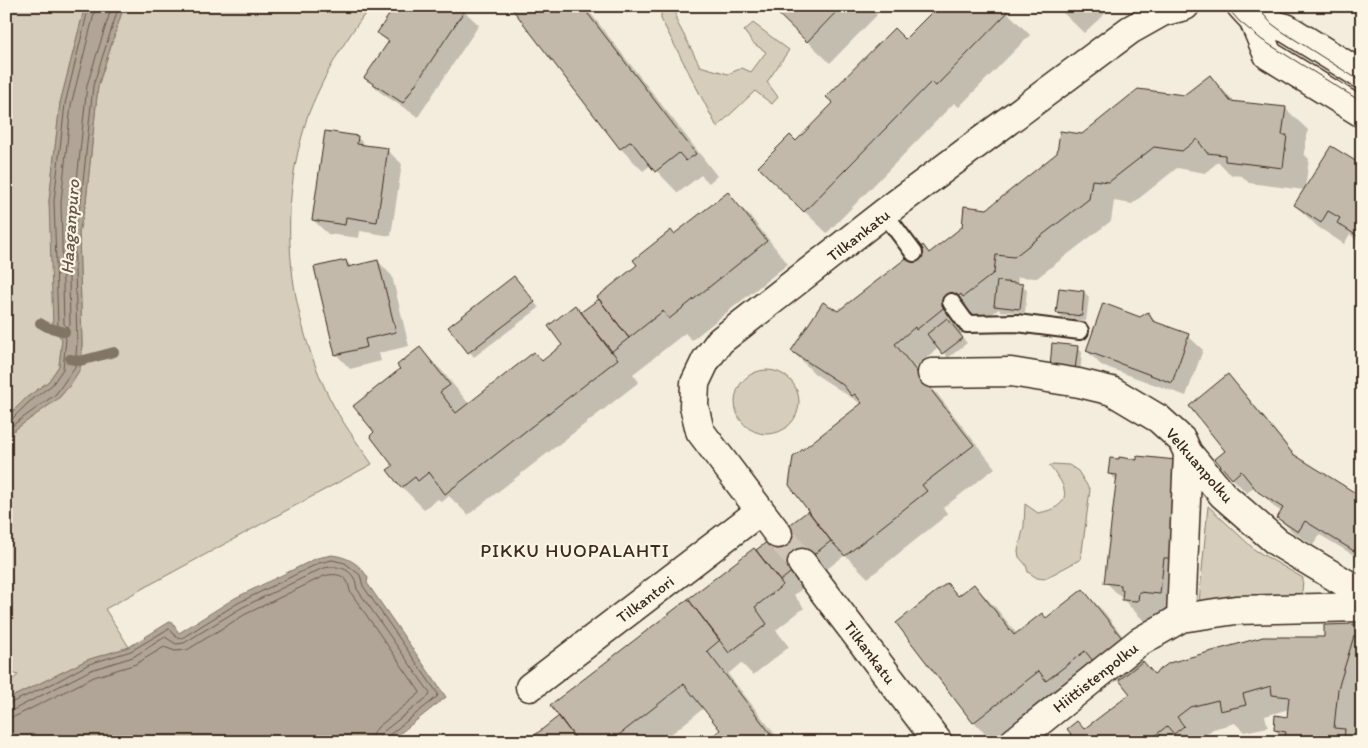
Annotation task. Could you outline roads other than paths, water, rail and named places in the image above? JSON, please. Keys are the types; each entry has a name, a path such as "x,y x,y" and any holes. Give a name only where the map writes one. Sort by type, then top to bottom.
{"street":[{"name":"Tilkankatu","path":"778,534 700,431 694,406 695,383 706,360 720,341 884,213 1130,30 1162,12 1185,6"},
{"path":"1247,12 1286,28 1362,75"},
{"path":"1247,12 1268,55 1362,113"},
{"name":"Velkuanpolku","path":"932,373 1011,372 1078,383 1112,391 1159,419 1182,440 1188,453 1223,495 1277,542 1362,593"},
{"path":"1181,618 1188,453"},
{"name":"Tilkantori","path":"530,687 760,511"},
{"name":"Tilkankatu","path":"802,563 938,742"},
{"name":"Hiittistenpolku","path":"1014,742 1139,642 1181,618 1236,610 1362,607"}],"lane":[{"path":"884,213 914,253"},
{"path":"951,302 967,324 1016,323 1080,331"}],"water":[{"name":"Haaganpuro","path":"85,6 126,6 122,12 98,86 86,202 79,232 82,344 80,369 59,398 6,436 6,418 26,398 49,381 59,366 62,339 53,329 49,201 60,103"},
{"path":"332,555 343,557 353,562 365,573 368,578 367,583 446,697 389,742 6,742 6,700 87,660 129,647 171,621 179,633 235,598 317,558"}],"waterway":[{"path":"40,323 65,332"},
{"path":"70,359 80,361 114,352"}],"tunnel":[{"path":"778,534 802,563"}],"tram line":[{"path":"1226,6 1239,21 1262,40 1362,102"},
{"path":"1256,6 1272,24 1283,32 1362,82"}],"district":[{"name":"PIKKU HUOPALAHTI","path":"575,550"}]}
